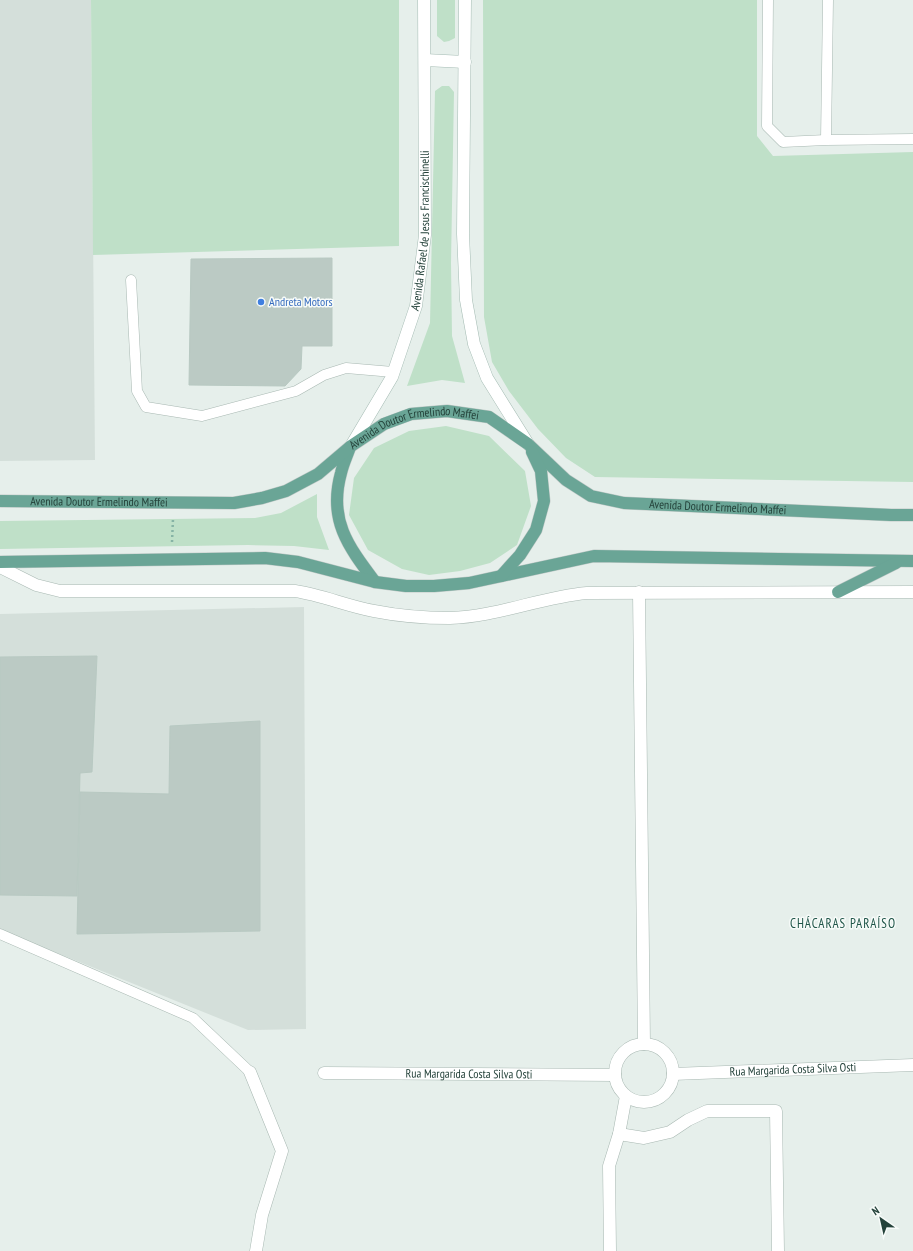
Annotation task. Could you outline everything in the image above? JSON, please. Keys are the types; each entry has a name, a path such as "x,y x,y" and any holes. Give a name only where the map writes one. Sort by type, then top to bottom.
{"main road":[{"name":"Avenida Doutor Ermelindo Maffei","path":"0,501 234,503 262,498 286,491 318,474 351,446 384,424 411,414 447,411 489,417 528,444 566,480 591,496 624,503 913,515"},
{"path":"501,576 520,555 536,530 544,501 541,471 528,444"},
{"path":"351,446 341,473 336,498 338,517 344,536 357,558 375,582"},
{"path":"0,562 265,558 298,562 375,582 406,586 434,586 469,583 594,556 913,562"},
{"path":"838,592 899,562"}],"street":[{"name":"Avenida Rafael de Jesus Francischinelli","path":"351,446 392,377 416,306 425,235 424,0"},
{"path":"465,0 463,234 466,300 474,344 487,378 528,444"},
{"path":"425,60 464,62"},
{"path":"0,567 36,586 60,591 295,591 308,593 373,611 418,617 452,618 490,613 568,594 587,592 913,592"},
{"path":"640,592 644,1044"},
{"path":"644,1044 656,1046 666,1054 672,1064 673,1074 669,1088 661,1096 649,1102 637,1101 626,1096 618,1087 615,1076 616,1064 622,1053 632,1046 644,1044"},
{"name":"Rua Margarida Costa Silva Osti","path":"673,1074 913,1065"},
{"path":"250,1072 282,1151 262,1215 256,1251"},
{"name":"Rua Margarida Costa Silva Osti","path":"324,1073 615,1076"},
{"path":"610,1251 610,1166 619,1134 626,1096"},
{"path":"619,1134 644,1138 670,1132 688,1120 707,1111 776,1111 778,1251"}],"lane":[{"path":"768,0 768,126 783,142 913,139"},
{"path":"826,140 828,0"},
{"path":"131,280 137,391 146,408 202,416 296,391 324,375 346,368 393,372"},
{"path":"0,934 193,1018 250,1072"}],"shaded area":[{"path":"0,0 91,0 95,460 0,461"},
{"path":"304,607 306,1029 248,1030 0,930 0,614"}],"green space":[{"path":"91,0 399,0 399,246 93,255"},
{"path":"437,0 455,0 455,38 449,41 444,42 437,36"},
{"path":"483,0 757,0 757,136 773,156 913,152 913,482 595,477 566,458 538,429 509,391 492,362 484,317"},
{"path":"442,86 449,86 454,92 451,263 452,336 465,383 442,380 407,386 430,323 435,91"},
{"path":"446,426 489,436 525,471 531,506 517,545 490,563 460,571 429,575 402,569 368,550 349,515 354,478 374,448 409,431"},
{"path":"317,494 317,517 329,550 294,546 248,545 0,549 0,521 255,518 281,513"}],"building":[{"name":"Andreta Motors","path":"332,258 332,346 302,346 301,369 285,386 189,385 191,259"},
{"path":"97,656 92,772 80,773 77,896 0,895 0,657"},
{"path":"260,721 260,931 77,934 80,792 169,794 170,726"}],"place":[{"name":"Andreta Motors","path":"261,302"}],"district":[{"name":"CHÁCARAS PARAÍSO","path":"843,923"}]}
